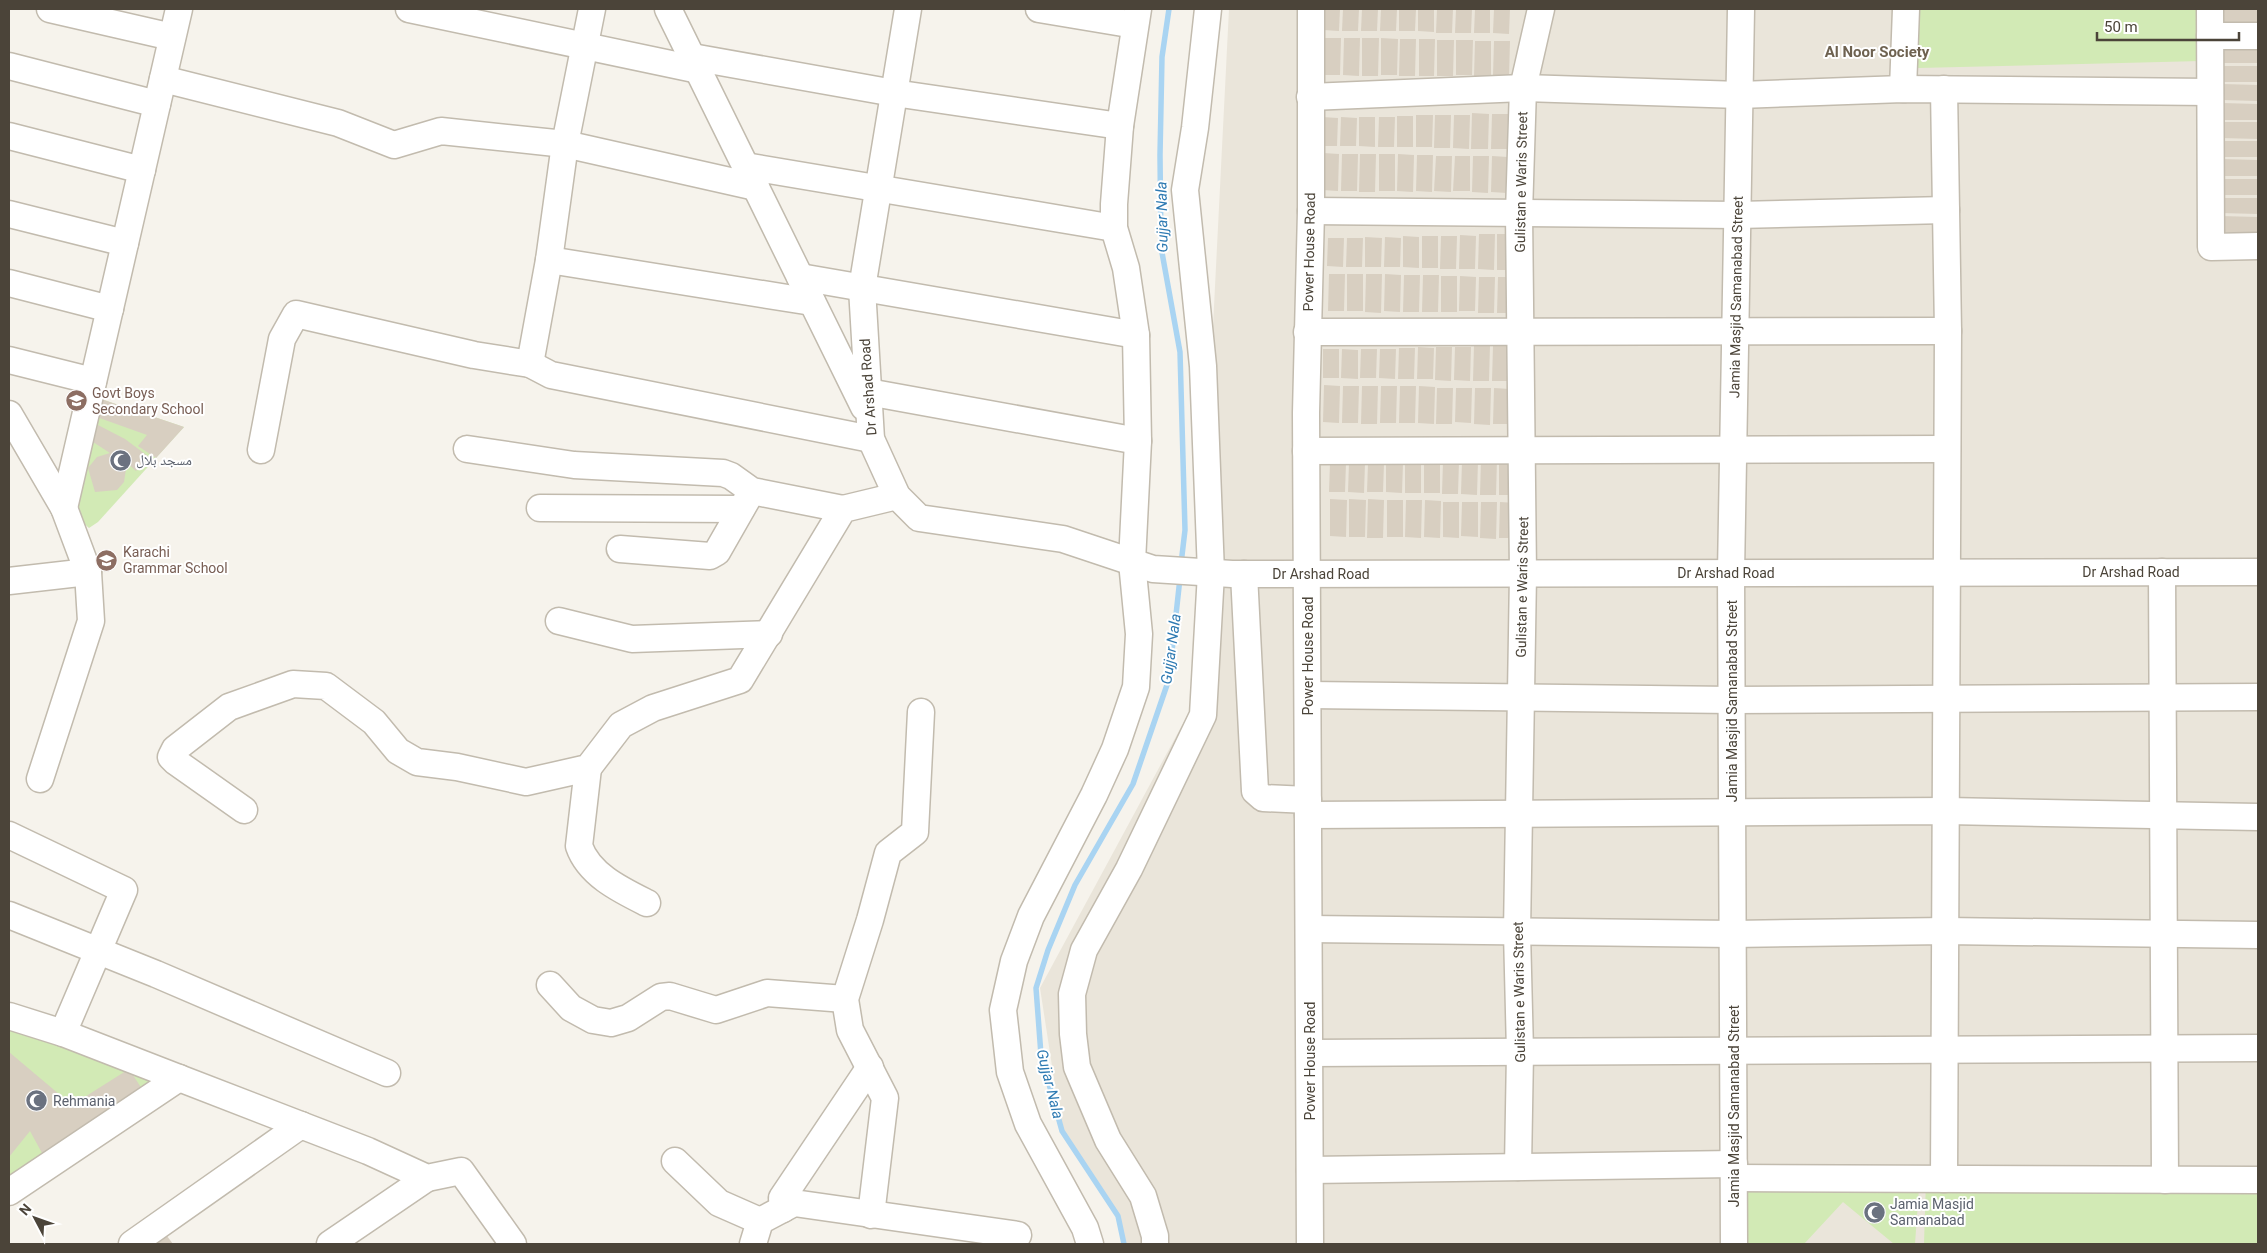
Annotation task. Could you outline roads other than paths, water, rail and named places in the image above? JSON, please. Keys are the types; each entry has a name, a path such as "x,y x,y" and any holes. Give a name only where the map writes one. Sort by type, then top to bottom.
{"street":[{"path":"50,9 172,37"},
{"path":"64,508 179,9"},
{"path":"530,364 549,260 565,144 592,9"},
{"path":"668,9 800,277 871,429"},
{"name":"Dr Arshad Road","path":"908,9 862,288 871,429 897,496 920,518 1063,539 1153,569 1244,574 2258,572"},
{"path":"1039,9 1137,17 1120,126 1114,204 1114,228 1126,268 1136,335 1138,441 1132,562 1139,634 1136,687 1115,750 1031,916 1014,961 1004,1010 1010,1072 1028,1124 1085,1228 1090,1244"},
{"path":"1155,1244 1155,1236 1143,1196 1108,1140 1077,1066 1073,1034 1072,994 1084,950 1129,869 1203,715 1203,366 1185,190 1196,128 1208,9"},
{"name":"Power House Road","path":"1310,9 1311,211 1306,451 1310,1244"},
{"name":"Gulistan e Waris Street","path":"1518,1167 1520,1052 1517,932 1521,814 1520,697 1523,574 1519,213 1522,88 1541,9"},
{"name":"Jamia Masjid Samanabad Street","path":"1734,1244 1732,574 1741,9"},
{"path":"1903,89 1906,9"},
{"path":"2210,9 2211,247 2258,246"},
{"path":"424,10 584,46 1120,126"},
{"path":"2210,36 2258,36"},
{"path":"9,66 157,104"},
{"path":"163,79 338,123 394,145 441,131 565,144 751,176 878,190 1114,228"},
{"path":"1310,97 1522,88 1740,95 1903,89 2210,92"},
{"path":"1944,89 1948,331 1948,698 1944,1179"},
{"path":"9,136 142,170"},
{"path":"1311,211 1738,215 1946,210"},
{"path":"9,214 125,243"},
{"path":"549,260 812,302"},
{"path":"800,277 1136,335"},
{"path":"9,283 110,310"},
{"path":"260,450 282,339 296,314 474,355 530,364 551,375 871,429"},
{"path":"1307,332 1948,331"},
{"path":"9,360 94,380"},
{"path":"868,392 1138,441"},
{"path":"9,414 64,508 88,572 91,621 40,779"},
{"path":"467,449 574,465 722,473 731,476 747,500"},
{"path":"1306,451 1947,449"},
{"path":"540,508 747,500 843,509 897,496"},
{"path":"620,549 702,557 710,556 717,552 747,500"},
{"path":"646,903 618,888 593,869 582,856 579,846 588,768 621,726 653,708 740,680 843,509"},
{"path":"10,585 88,572"},
{"path":"2162,572 2165,1180"},
{"path":"1244,574 1255,791 1259,797 1308,808 1521,814 1947,811 2163,817 2258,817"},
{"path":"559,621 632,639 769,634"},
{"path":"244,810 176,762 172,757 175,749 229,707 293,684 326,686 374,722 398,751 418,762 457,767 526,782 588,768"},
{"path":"1308,695 1732,700 2258,697"},
{"path":"870,1215 885,1098 850,1030 845,999 870,920 888,853 915,832 921,712"},
{"path":"9,835 124,890 63,1033"},
{"path":"9,915 387,1073"},
{"path":"1309,929 1733,934 1946,931 2258,935"},
{"path":"550,985 571,1008 593,1020 611,1023 628,1018 661,996 670,996 716,1010 768,993 845,999"},
{"path":"9,1016 63,1033 368,1151 426,1178"},
{"path":"1310,1053 1945,1048 2258,1048"},
{"path":"783,1209 782,1198 870,1067"},
{"path":"9,1192 179,1078"},
{"path":"132,1244 165,1235 301,1125"},
{"path":"675,1161 719,1203 756,1232 794,1202 870,1215 934,1233 1018,1235"},
{"path":"1310,1170 1518,1167 1734,1171 1944,1179 2258,1180"},
{"path":"330,1244 426,1178 461,1170 513,1244"}],"waterway":[{"name":"Gujjar Nala","path":"1169,9 1162,57 1161,247 1180,352 1185,530 1181,564"},
{"name":"Gujjar Nala","path":"1124,1244 1118,1216 1062,1131 1041,1055 1036,988 1048,950 1075,885 1133,784 1169,679 1180,578"}],"place":[{"name":"Govt Boys Secondary School","path":"76,401"},
{"name":"مسجد بلال","path":"120,460"},
{"name":"Karachi Grammar School","path":"107,560"},
{"name":"Rehmania","path":"37,1101"},
{"name":"Jamia Masjid Samanabad","path":"1874,1212"}],"district":[{"name":"Al Noor Society","path":"1877,52"}]}
